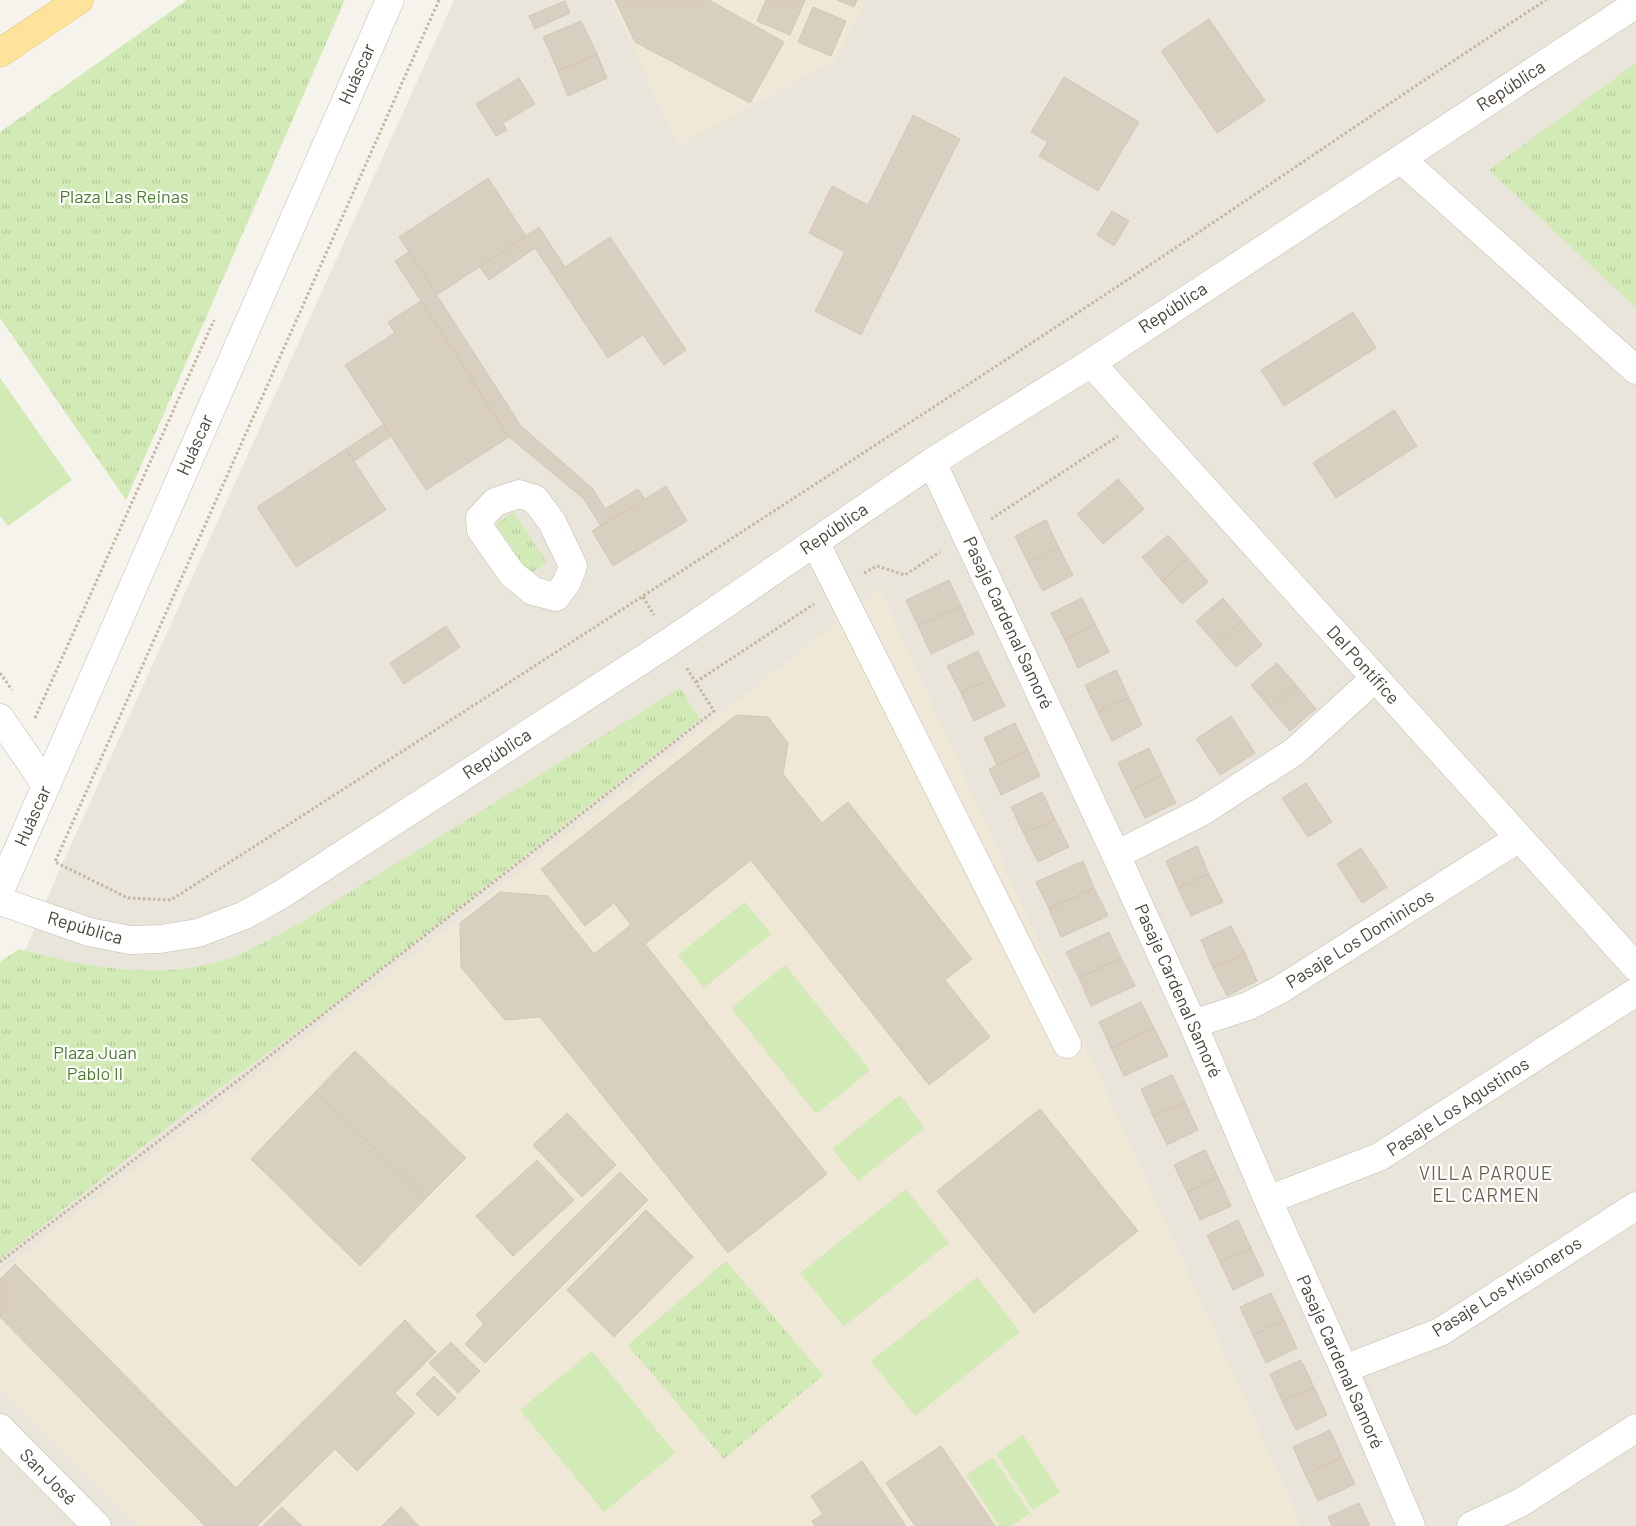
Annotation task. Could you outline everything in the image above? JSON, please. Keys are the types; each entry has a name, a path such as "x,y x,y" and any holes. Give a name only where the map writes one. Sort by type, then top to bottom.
{"main road":[{"path":"0,53 79,0"}],"street":[{"name":"Huáscar","path":"0,891 390,0"},
{"name":"República","path":"0,901 89,932 130,940 160,939 198,933 245,915 282,894 655,651 932,462 1090,363 1636,4"},
{"path":"1400,159 1636,370"},
{"name":"Del Pontífice","path":"1090,363 1636,967"},
{"name":"Pasaje Cardenal Samoré","path":"932,462 1194,1024 1268,1200 1344,1369 1411,1526"},
{"path":"815,542 1067,1044"},
{"path":"1116,855 1201,812 1294,752 1375,678"},
{"path":"0,718 46,785"},
{"name":"Pasaje Los Dominicos","path":"1194,1024 1248,1006 1281,989 1519,838"},
{"name":"Pasaje Los Agustinos","path":"1268,1200 1379,1157 1636,992"},
{"name":"Pasaje Los Misioneros","path":"1344,1369 1440,1332 1636,1206"},
{"name":"San José","path":"0,1428 87,1521"},
{"path":"1471,1526 1520,1503 1636,1428"}],"path":[{"path":"439,0 55,862 128,898 171,900 651,592 1069,318 1425,78 1546,0"},
{"path":"19,746 34,722 215,317"},
{"path":"696,682 839,588 877,566 905,575 1142,420"},
{"path":"0,1262 253,1069 714,711"}],"shaded area":[{"path":"454,0 1636,0 1636,1526 0,1526 0,1009 59,871"},
{"path":"611,0 865,0 836,60 678,145"},
{"path":"880,589 1302,1526 138,1526 0,1390 0,1272 416,953"}],"green space":[{"name":"Plaza Las Reinas","path":"187,0 345,0 126,500 0,318 0,132"},
{"path":"1636,63 1636,308 1489,170"},
{"path":"0,378 72,480 8,526 0,516"},
{"path":"514,512 547,563 529,574 496,524"},
{"name":"Plaza Juan Pablo II","path":"680,688 700,719 327,1010 188,1111 0,1259 0,962 19,949 95,966 147,970 173,970 234,957 300,923"},
{"path":"745,902 771,934 704,988 678,955"},
{"path":"785,965 870,1070 816,1114 731,1008"},
{"path":"900,1095 925,1128 858,1181 832,1149"},
{"path":"906,1189 949,1243 844,1327 800,1273"},
{"path":"726,1261 823,1375 724,1459 628,1345"},
{"path":"977,1277 1020,1332 915,1416 871,1361"},
{"path":"592,1351 675,1453 604,1512 520,1410"},
{"path":"1023,1435 1060,1492 1033,1510 996,1454"},
{"path":"993,1457 1030,1513 1012,1526 999,1526 966,1475"}],"building":[{"path":"615,0 709,0 784,42 750,103 635,42"},
{"path":"766,0 805,0 790,35 757,21"},
{"path":"837,0 857,0 854,7"},
{"path":"565,1 570,13 535,29 529,16"},
{"path":"813,7 846,21 831,56 798,42"},
{"path":"1209,19 1265,101 1217,133 1161,51"},
{"path":"581,21 597,54 558,71 543,37"},
{"path":"597,54 607,78 568,96 558,71"},
{"path":"1064,77 1139,122 1098,191 1039,156 1048,142 1031,132"},
{"path":"519,78 535,104 503,123 507,130 496,136 476,104"},
{"path":"913,115 960,139 861,335 815,311 845,252 809,233 832,186 868,205"},
{"path":"488,178 526,236 437,295 399,237"},
{"path":"1112,211 1129,221 1114,246 1097,235"},
{"path":"539,227 565,267 553,275 535,248 489,280 480,267"},
{"path":"610,237 686,350 664,365 643,335 608,358 553,275"},
{"path":"409,252 521,426 593,489 605,509 638,489 645,499 601,526 583,498 509,437 395,261"},
{"path":"421,301 509,437 426,490 345,365 395,333 388,322"},
{"path":"1353,312 1376,348 1284,406 1261,370"},
{"path":"1394,410 1417,446 1336,498 1313,463"},
{"path":"384,424 391,436 354,461 346,449"},
{"path":"346,449 386,510 296,567 257,507"},
{"path":"1118,479 1144,509 1103,544 1077,514"},
{"path":"666,486 687,521 613,566 592,531"},
{"path":"1046,520 1059,548 1028,563 1015,536"},
{"path":"1168,535 1188,558 1162,581 1142,557"},
{"path":"1059,548 1073,575 1043,591 1028,563"},
{"path":"1188,558 1208,582 1182,604 1162,581"},
{"path":"949,580 961,606 918,626 906,600"},
{"path":"1082,598 1095,624 1065,640 1051,613"},
{"path":"1223,598 1242,621 1216,644 1196,621"},
{"path":"961,606 974,634 931,654 918,626"},
{"path":"1242,621 1262,645 1236,667 1216,644"},
{"path":"1095,624 1109,652 1078,668 1065,640"},
{"path":"446,626 460,647 404,684 390,663"},
{"path":"978,651 991,678 961,693 947,666"},
{"path":"1277,663 1296,685 1270,708 1251,685"},
{"path":"1116,670 1129,697 1098,712 1085,685"},
{"path":"991,678 1005,706 974,721 961,693"},
{"path":"1296,685 1316,709 1290,731 1270,708"},
{"path":"1129,697 1142,725 1112,741 1098,712"},
{"path":"736,715 768,717 788,743 783,774 822,823 848,802 972,959 945,980 990,1037 929,1085 751,860 645,944 827,1174 728,1253 540,1017 505,1020 461,967 460,923 500,892 548,896 594,954 631,925 614,903 585,926 541,869"},
{"path":"1231,716 1255,753 1220,775 1196,739"},
{"path":"1015,723 1028,750 997,765 984,738"},
{"path":"1149,748 1162,775 1131,790 1118,763"},
{"path":"1028,750 1040,776 1001,795 989,769"},
{"path":"1162,775 1176,803 1145,818 1131,790"},
{"path":"1306,783 1332,822 1308,837 1282,798"},
{"path":"1042,792 1055,819 1024,834 1011,807"},
{"path":"1055,819 1069,847 1038,862 1024,834"},
{"path":"1197,846 1209,874 1178,888 1166,861"},
{"path":"1361,848 1387,887 1362,903 1337,864"},
{"path":"1083,861 1094,888 1049,909 1036,882"},
{"path":"1209,874 1223,902 1191,916 1178,888"},
{"path":"1094,888 1108,916 1061,937 1049,909"},
{"path":"1231,926 1245,953 1213,968 1201,940"},
{"path":"1109,932 1121,958 1079,978 1066,952"},
{"path":"1245,953 1257,981 1227,996 1213,968"},
{"path":"1121,958 1135,986 1091,1006 1079,978"},
{"path":"1141,1002 1154,1028 1111,1048 1099,1022"},
{"path":"1154,1028 1168,1056 1124,1076 1111,1048"},
{"path":"355,1051 466,1158 426,1198 316,1091"},
{"path":"1172,1075 1185,1102 1153,1116 1141,1089"},
{"path":"316,1091 426,1198 360,1266 251,1159"},
{"path":"1185,1102 1198,1130 1167,1145 1153,1116"},
{"path":"1040,1109 1138,1231 1034,1313 937,1191"},
{"path":"567,1113 616,1165 582,1197 533,1145"},
{"path":"1205,1150 1218,1177 1187,1192 1174,1165"},
{"path":"537,1160 574,1200 513,1256 476,1216"},
{"path":"620,1172 648,1200 485,1363 465,1344 484,1324 476,1315"},
{"path":"1218,1177 1231,1206 1200,1220 1187,1192"},
{"path":"646,1210 693,1257 614,1337 567,1290"},
{"path":"1238,1220 1251,1248 1220,1262 1207,1235"},
{"path":"1251,1248 1264,1275 1233,1290 1220,1262"},
{"path":"15,1264 236,1488 405,1320 436,1352 395,1393 415,1413 357,1471 335,1449 257,1526 205,1526 0,1317 0,1279"},
{"path":"1271,1293 1284,1320 1253,1335 1240,1307"},
{"path":"1284,1320 1297,1348 1266,1363 1253,1335"},
{"path":"451,1342 480,1371 458,1393 429,1363"},
{"path":"1301,1360 1314,1387 1282,1401 1270,1374"},
{"path":"434,1376 456,1398 438,1416 416,1394"},
{"path":"1314,1387 1327,1415 1296,1430 1282,1401"},
{"path":"1330,1430 1342,1457 1305,1474 1293,1447"},
{"path":"941,1446 995,1526 915,1526 886,1483"},
{"path":"1342,1457 1355,1484 1318,1501 1305,1474"},
{"path":"862,1461 906,1526 815,1526 812,1521 823,1514 811,1496"},
{"path":"1359,1503 1370,1526 1332,1526 1328,1517"},
{"path":"282,1507 302,1526 263,1526"},
{"path":"401,1507 419,1526 382,1526"}],"district":[{"name":"VILLA PARQUE EL CARMEN","path":"1486,1184"}]}
